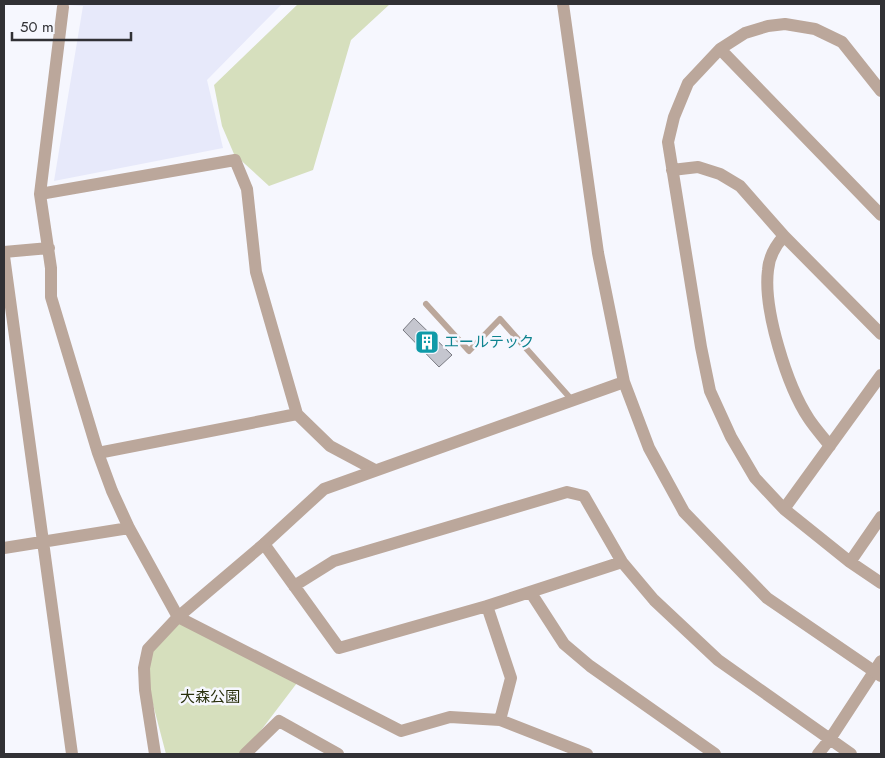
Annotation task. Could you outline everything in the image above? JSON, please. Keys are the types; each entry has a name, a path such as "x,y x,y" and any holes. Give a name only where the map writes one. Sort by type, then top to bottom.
{"street":[{"path":"563,4 598,253 624,382 649,448 684,512 767,598 879,669 818,754"},
{"path":"63,7 40,194 49,248 51,297 98,453 112,491 129,528 178,617 401,731 450,717 500,720 587,754"},
{"path":"881,91 842,42 815,29 785,24 768,26 744,33 720,49 688,83 679,103 668,142 701,347 710,391 731,436 755,478 784,510 850,562 881,583"},
{"path":"720,49 881,215"},
{"path":"40,194 235,160 247,189 256,272 297,414 330,446 375,470"},
{"path":"672,170 698,166 720,174 740,186 784,236 881,334"},
{"path":"784,236 773,248 768,269 768,293 775,336 786,373 808,418 830,446"},
{"path":"4,252 49,248"},
{"path":"4,256 72,754"},
{"path":"784,510 881,376"},
{"path":"155,754 145,690 144,668 148,649 178,617 264,544 324,489 624,382"},
{"path":"98,453 297,414"},
{"path":"294,586 334,560 566,492 584,496 622,562 654,600 718,660 852,754"},
{"path":"850,562 881,517"},
{"path":"4,548 129,528"},
{"path":"264,544 339,648 487,606 622,562"},
{"path":"532,592 564,644 699,750 715,754"},
{"path":"487,606 512,678 500,720"},
{"path":"245,754 279,721 338,754"}],"lane":[{"path":"426,304 469,351 500,319 572,400"}],"shaded area":[{"path":"55,4 282,4 207,80 223,148 54,181 83,6"}],"green space":[{"path":"298,4 390,4 351,40 313,170 269,186 234,154 222,126 214,85"},
{"name":"大森公園","path":"178,617 300,679 243,754 166,754 145,674 148,649"}],"building":[{"name":"エールテック","path":"414,318 452,355 439,367 403,330"}],"place":[{"name":"エールテック","path":"427,342"}]}
